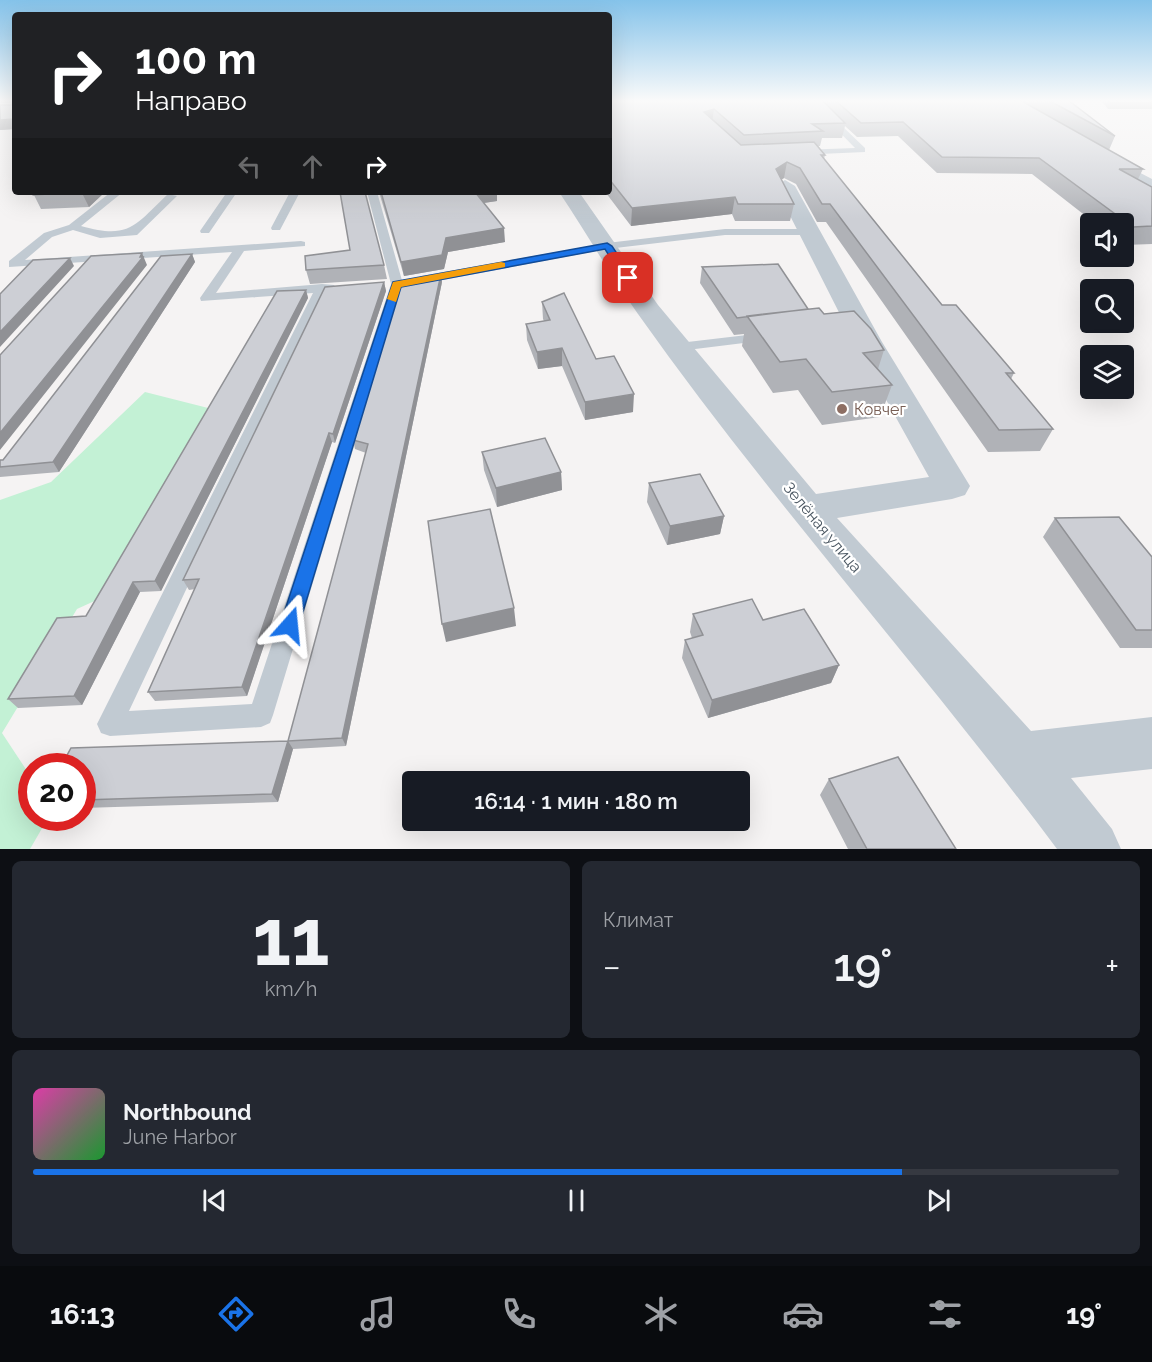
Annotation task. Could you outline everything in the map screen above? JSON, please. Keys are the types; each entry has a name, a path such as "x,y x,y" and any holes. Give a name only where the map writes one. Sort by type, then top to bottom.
{"street":[{"path":"1082,146 1152,187"},
{"path":"785,186 854,327 952,486 807,509"},
{"name":"Зелёная улица","path":"570,195 607,246 648,310 807,509 1021,758 1092,849"},
{"path":"1021,758 1152,743"}],"lane":[{"path":"795,153 862,150 851,140"},
{"path":"113,195 73,227 48,235 13,264 90,259 158,260 300,244"},
{"path":"205,231 230,195"},
{"path":"276,228 293,195"},
{"path":"322,288 110,724 261,715 392,285 373,195"},
{"path":"73,227 100,235 133,233 172,196"},
{"path":"392,285 607,246 725,232 809,232"},
{"path":"240,249 206,298 344,287"},
{"path":"75,276 90,259"},
{"path":"679,347 780,336"}],"green space":[{"path":"145,392 216,410 112,593 77,609 2,733 18,757 18,831 40,831 30,849 0,849 0,500 51,482"}],"building":[{"path":"612,140 735,140 741,145 814,142 825,155 821,155 942,305 956,305 1014,373 1006,373 1053,429 999,430 830,204 822,204 800,168 787,162 776,169 794,204 738,204 735,197 632,208 612,183"},
{"path":"923,140 1091,140 1143,169 1119,169 1152,187 1152,226 1134,227 1134,213 1114,213 1039,158 942,157"},
{"path":"341,195 366,195 384,265 306,270 305,256 350,250"},
{"path":"382,195 477,195 504,228 446,238 442,255 401,262"},
{"path":"142,253 140,257 143,257 0,433 0,355 91,256"},
{"path":"192,254 53,462 0,467 0,460 3,460 161,256"},
{"path":"70,258 0,332 0,294 33,260"},
{"path":"778,264 808,309 737,318 702,267"},
{"path":"441,274 342,738 288,741 368,444 353,440 402,281"},
{"path":"384,282 333,434 329,433 242,687 148,692 199,579 183,580 325,287"},
{"path":"306,290 155,581 133,582 74,696 8,699 57,618 86,616 277,291"},
{"path":"564,293 596,359 614,356 634,394 585,402 562,348 537,352 526,324 550,320 542,302"},
{"path":"819,308 824,314 854,311 871,329 884,350 863,353 892,385 832,392 806,359 780,362 747,316"},
{"path":"545,438 561,472 496,488 482,452"},
{"path":"700,474 724,516 670,526 649,483"},
{"path":"490,509 514,608 442,624 428,521"},
{"path":"1119,517 1152,557 1152,630 1136,630 1055,518"},
{"path":"752,599 763,620 804,609 839,665 712,700 685,640 703,635 693,614"},
{"path":"288,741 272,794 96,800 96,753 68,753 71,748"},
{"path":"898,757 956,849 867,849 829,779"}],"slow traffic":[{"path":"392,299 397,284 501,265"}],"place":[{"name":"Ковчег","path":"842,409"}],"route":[{"path":"290,625 397,284 607,246 628,278"}]}
